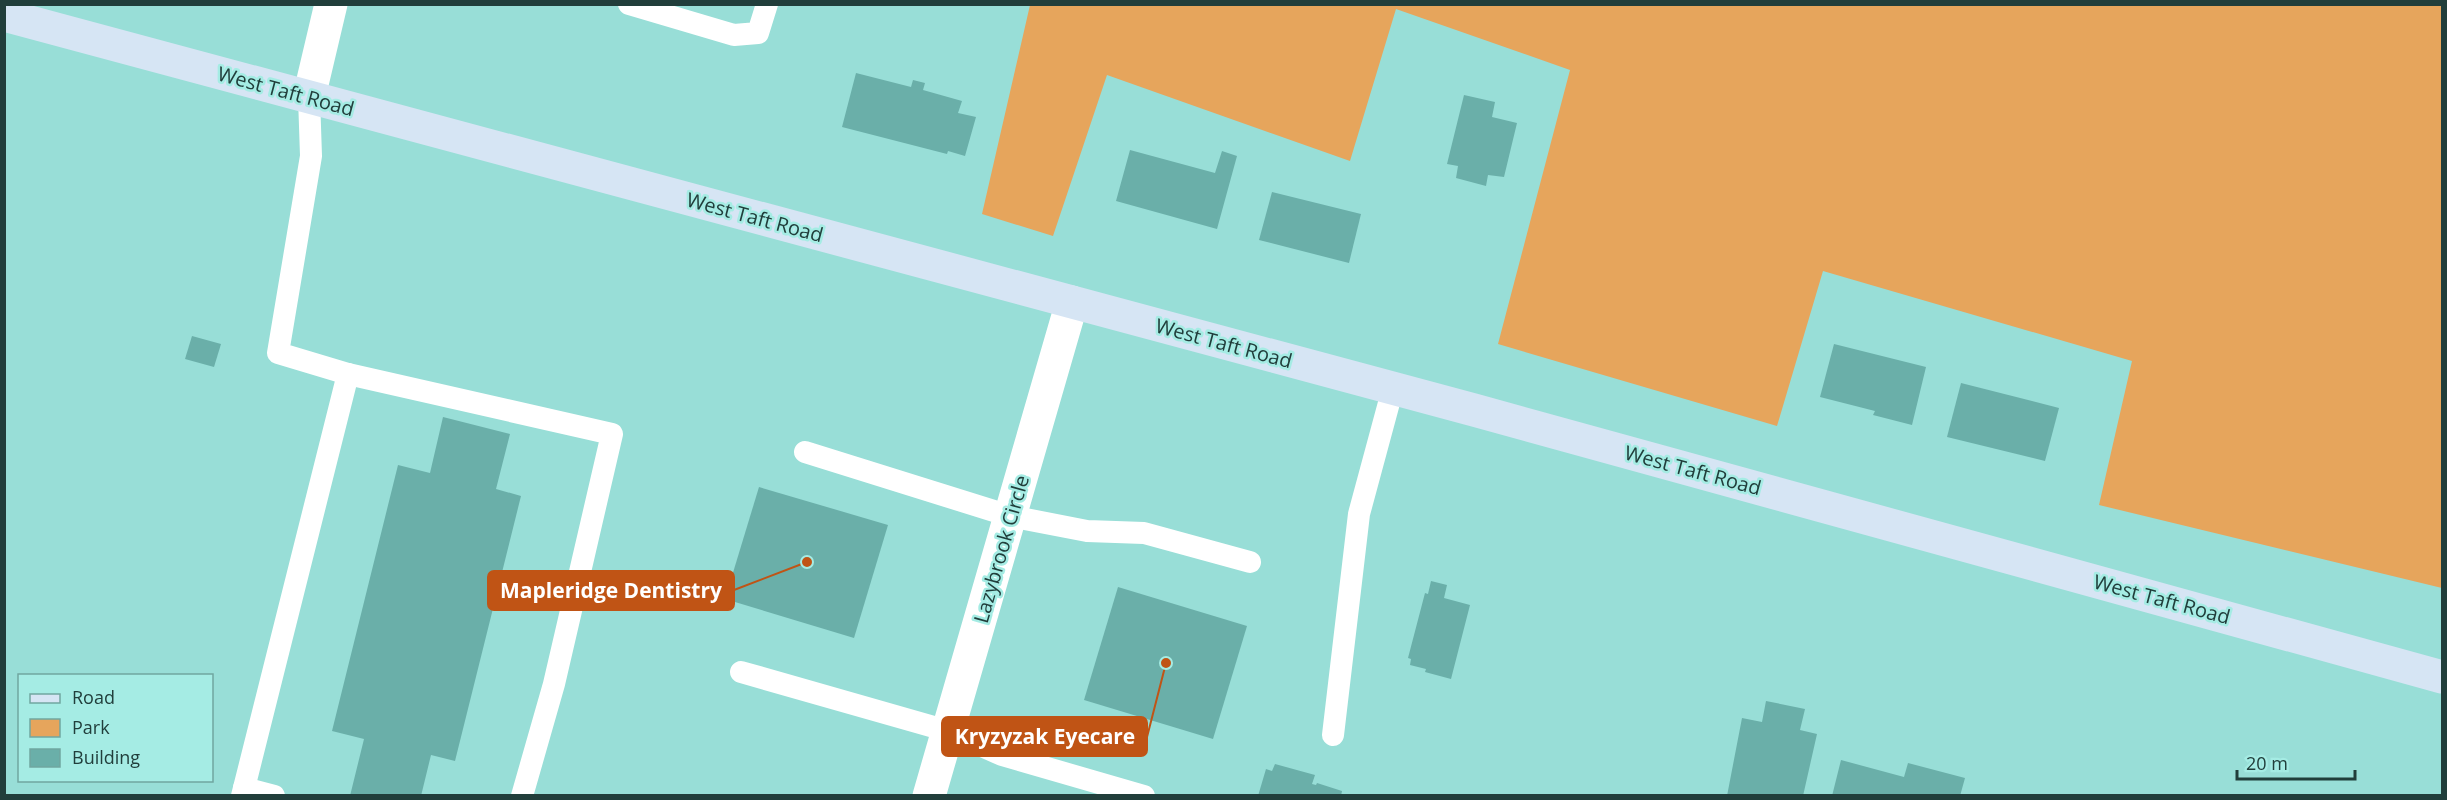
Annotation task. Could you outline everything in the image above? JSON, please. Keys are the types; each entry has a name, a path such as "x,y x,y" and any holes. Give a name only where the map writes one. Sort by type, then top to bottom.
{"main road":[{"name":"West Taft Road","path":"4,15 1394,388 2442,677"}],"street":[{"path":"309,97 331,4"},
{"name":"Lazybrook Circle","path":"929,795 1072,302"}],"lane":[{"path":"629,4 734,35 758,33 767,4"},
{"path":"309,97 311,156 278,353 348,374 612,434 554,684 522,795"},
{"path":"274,795 243,792 348,374"},
{"path":"1333,735 1359,514 1394,388"},
{"path":"805,452 1010,516 1087,531 1144,533 1250,562"},
{"path":"741,672 948,731 1002,754 1144,795"}],"green space":[{"path":"1030,5 2442,5 2442,588 2099,505 2132,361 1823,271 1777,426 1498,344 1570,70 1396,9 1350,161 1107,75 1053,236 982,214"}],"building":[{"path":"856,73 911,87 913,80 925,83 923,90 962,101 958,113 976,117 965,156 948,151 947,154 842,127"},
{"path":"1464,95 1495,102 1492,117 1517,123 1504,177 1488,175 1486,186 1456,178 1458,166 1447,164"},
{"path":"1130,150 1215,173 1222,151 1237,156 1217,229 1116,201"},
{"path":"1272,192 1361,214 1349,263 1259,240"},
{"path":"192,336 221,344 214,367 185,359"},
{"path":"1834,344 1926,367 1912,425 1873,415 1875,411 1820,397"},
{"path":"1961,383 2059,408 2045,461 1947,437"},
{"path":"443,417 510,434 496,489 521,496 455,761 431,755 421,796 350,796 364,739 332,731 398,465 430,473"},
{"path":"759,487 888,525 854,638 725,599"},
{"path":"1431,581 1447,585 1444,598 1470,605 1451,679 1410,665 1411,659 1408,658 1425,593 1428,594"},
{"path":"1118,587 1247,626 1213,739 1084,700"},
{"path":"1766,701 1805,709 1800,730 1817,734 1803,796 1727,796 1742,718 1762,722"},
{"path":"1841,760 1904,777 1908,763 1965,778 1960,796 1832,796"},
{"path":"1275,764 1315,775 1312,784 1317,783 1342,791 1341,796 1258,796 1266,769 1272,771"}],"place":[{"name":"Mapleridge Dentistry","path":"807,562"},
{"name":"Kryzyzak Eyecare","path":"1166,663"}]}
